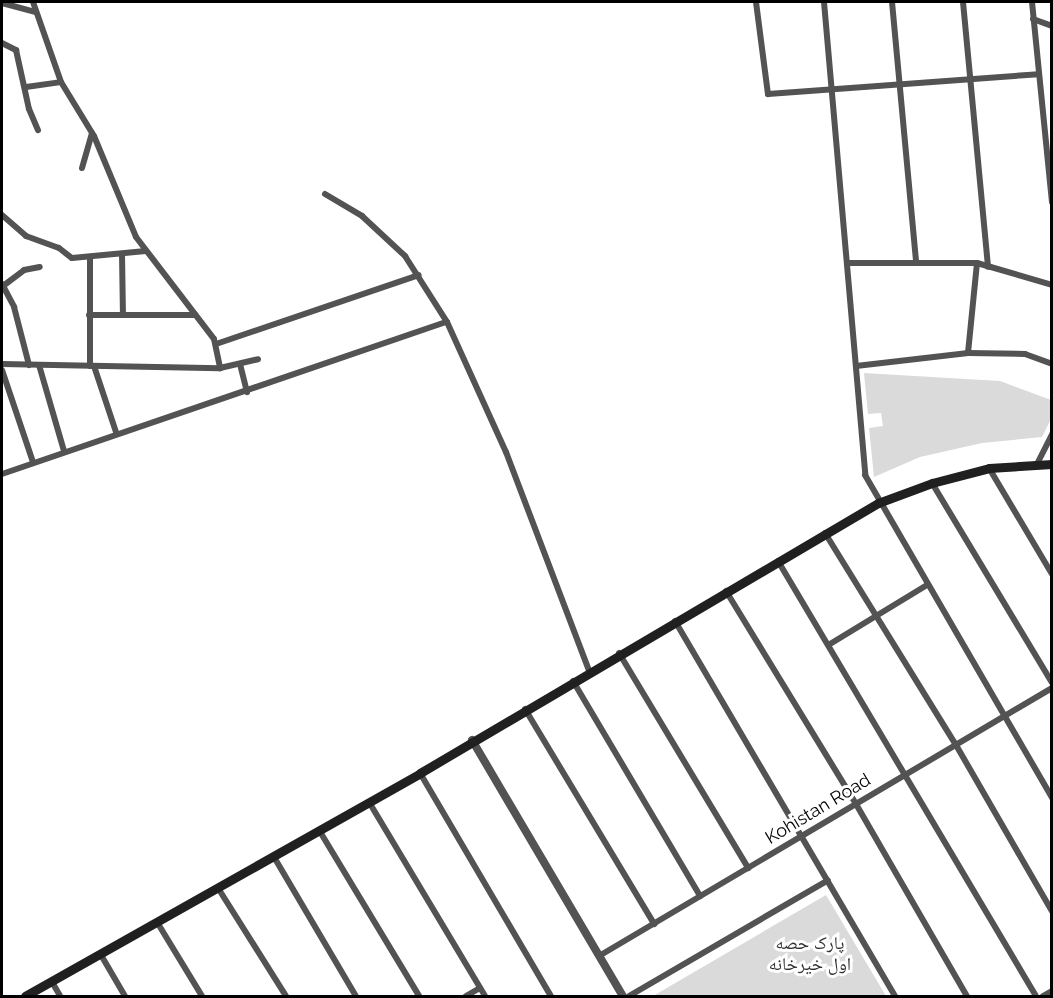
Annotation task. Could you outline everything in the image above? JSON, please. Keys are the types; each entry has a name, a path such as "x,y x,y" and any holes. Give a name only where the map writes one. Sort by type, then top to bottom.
{"main road":[{"path":"25,996 420,773 524,708 878,503 932,483 989,468 1052,464"}],"street":[{"path":"33,2 61,82 92,133 146,251 216,344 220,368"},
{"path":"756,2 768,94 1038,74"},
{"path":"824,2 865,475 878,503 1052,798"},
{"path":"892,2 916,262"},
{"path":"963,2 988,267"},
{"path":"1032,2 1052,202"},
{"path":"2,3 36,12"},
{"path":"1033,19 1052,26"},
{"path":"2,43 16,50 38,130"},
{"path":"26,87 61,82"},
{"path":"82,168 92,133"},
{"path":"325,194 362,216 419,275 447,322 506,452 589,670"},
{"path":"2,215 26,236 59,248 72,258 146,251"},
{"path":"122,254 123,315"},
{"path":"90,257 89,315 92,366 116,432"},
{"path":"848,263 977,263 1052,285"},
{"path":"968,353 977,263"},
{"path":"29,365 14,307 2,285 24,270 40,267"},
{"path":"216,344 419,275"},
{"path":"89,315 195,315"},
{"path":"2,474 116,432 247,392 447,322"},
{"path":"856,366 968,353 1025,354 1052,364"},
{"path":"2,364 220,368 258,359"},
{"path":"240,364 247,392"},
{"path":"39,365 64,451"},
{"path":"2,370 33,462"},
{"path":"1037,464 1052,435"},
{"path":"989,468 1052,574"},
{"path":"932,483 1052,683"},
{"path":"825,533 956,745 1052,912"},
{"path":"778,561 830,644 1036,996"},
{"path":"830,644 927,585"},
{"path":"726,591 856,804 968,996"},
{"path":"675,621 895,996"},
{"path":"619,653 748,868"},
{"path":"573,680 700,897"},
{"name":"Kohistan Road","path":"599,956 1052,688"},
{"path":"524,708 654,924"},
{"path":"472,740 623,996"},
{"path":"420,773 551,996"},
{"path":"369,802 485,996"},
{"path":"319,830 419,996"},
{"path":"274,857 356,996"},
{"path":"629,996 828,880"},
{"path":"218,888 286,996"},
{"path":"157,922 202,996"},
{"path":"101,955 125,996"},
{"path":"52,982 60,996"},
{"path":"466,996 480,988"},
{"path":"1043,996 1052,992"}],"green space":[{"path":"864,373 1000,381 1051,400 1051,419 1042,437 982,443 920,457 874,477 869,428 883,426 881,413 868,414"},
{"name":"پارک حصه اول خیرخانه","path":"826,895 886,996 653,996"}]}
